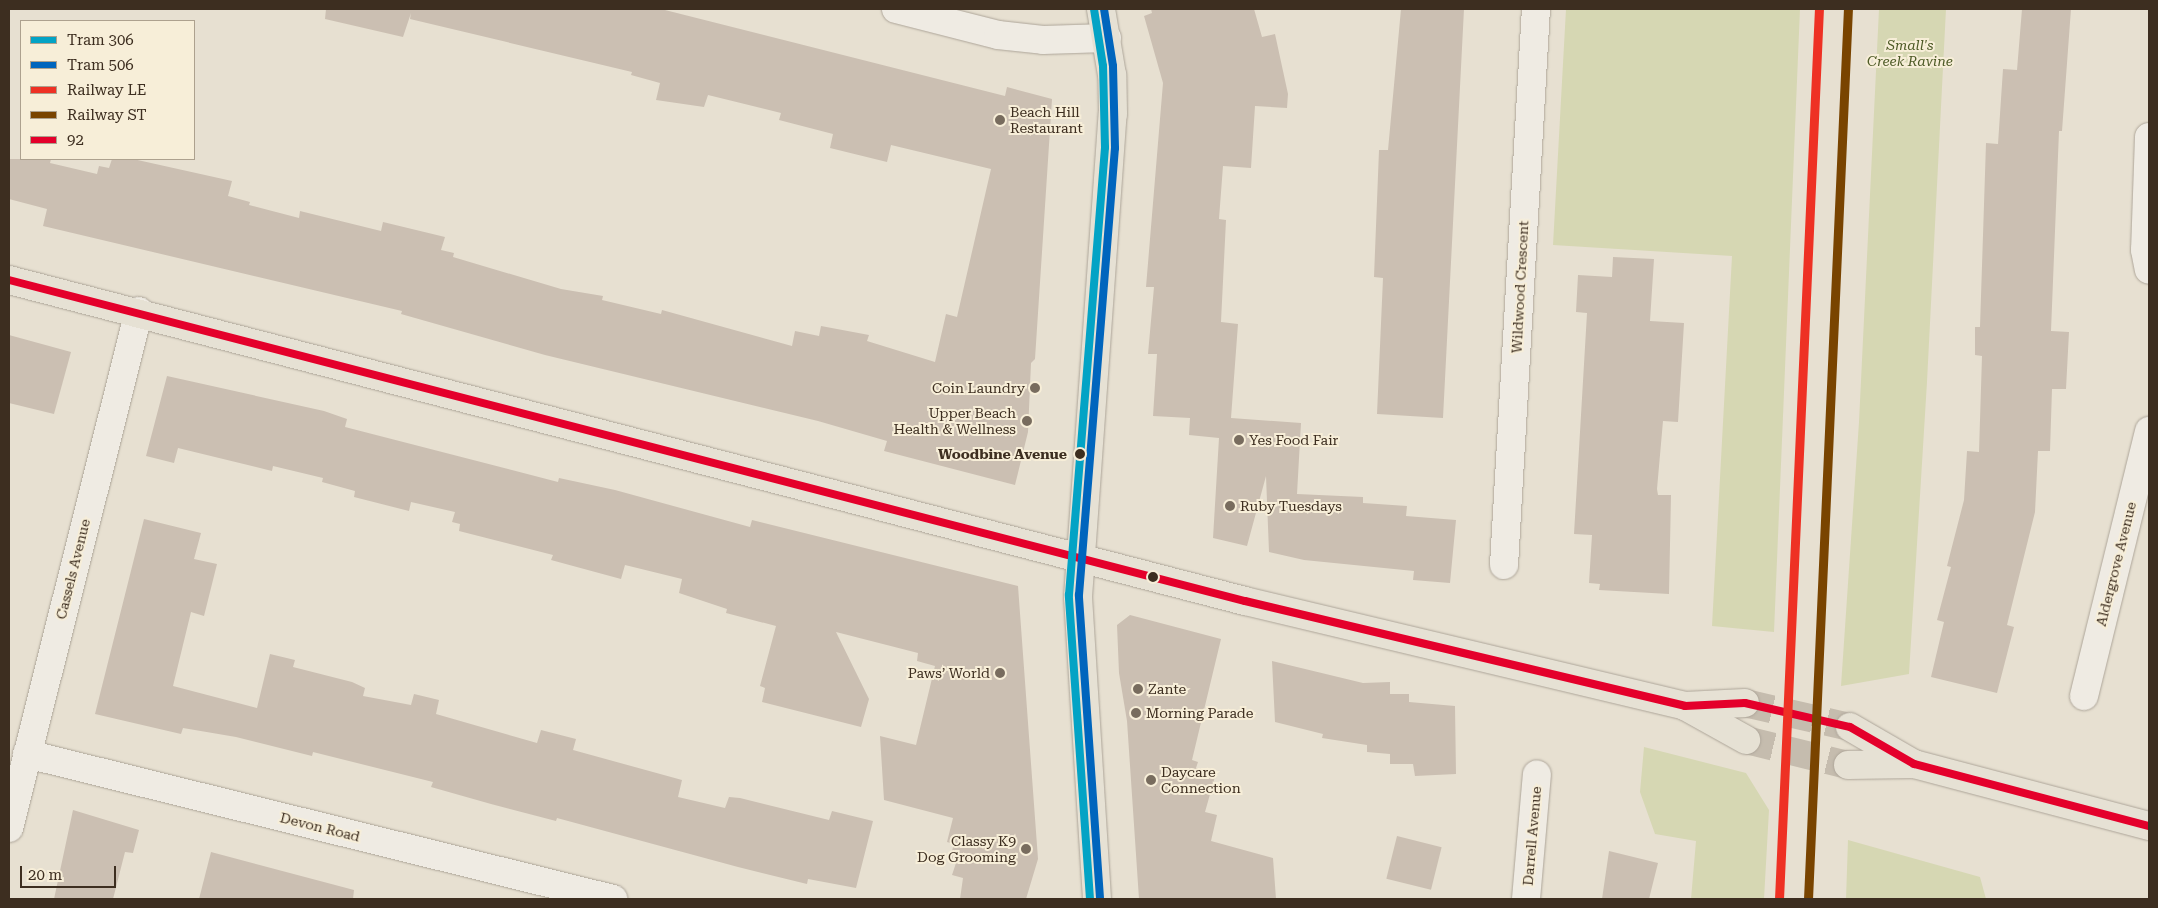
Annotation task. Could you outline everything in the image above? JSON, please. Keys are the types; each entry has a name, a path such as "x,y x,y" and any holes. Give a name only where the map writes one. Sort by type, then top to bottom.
{"main road":[{"path":"1097,899 1080,650 1079,557 1111,153 1112,95 1107,38 1101,9"},
{"path":"9,280 139,311 1245,601 1685,706 1746,740"},
{"path":"1685,706 1745,703"},
{"path":"1850,727 1914,764 2149,826"},
{"path":"1848,765 1914,764"}],"street":[{"path":"896,9 998,35 1043,40 1107,38"},
{"name":"Wildwood Crescent","path":"1504,565 1536,9"},
{"path":"2149,137 2144,250 2149,270"},
{"name":"Cassels Avenue","path":"9,828 139,311"},
{"name":"Aldergrove Avenue","path":"2084,696 2149,431"},
{"name":"Devon Road","path":"27,754 613,899"},
{"name":"Darrell Avenue","path":"1526,899 1537,774"}],"green space":[{"path":"1566,9 1800,9 1774,632 1712,626 1732,256 1553,245"},
{"name":"Small's Creek Ravine","path":"1879,9 1946,9 1927,382 1909,674 1841,686 1859,422"},
{"path":"1644,747 1746,773 1769,810 1764,899 1691,899 1696,841 1655,834 1640,792"},
{"path":"1848,840 1980,877 1986,899 1846,899"}],"building":[{"path":"326,9 661,9 1005,96 1007,87 1052,99 1035,359 1031,363 1028,432 1015,485 884,451 887,441 818,421 545,355 401,314 402,311 43,226 47,209 9,199 9,159 51,160 50,163 97,174 99,166 109,168 112,160 138,160 232,181 228,196 250,202 249,205 299,218 300,211 381,231 383,222 445,237 441,250 454,253 453,257 561,289 603,296 602,300 661,314 662,310 792,346 795,331 819,336 821,326 869,335 867,341 935,362 946,314 957,317 991,169 891,145 887,162 830,148 833,134 779,120 781,113 708,95 704,107 656,100 660,83 631,75 632,72 410,19 411,13 403,37 325,19"},
{"path":"1151,9 1254,9 1262,37 1275,34 1288,94 1287,108 1255,106 1251,168 1223,166 1219,219 1226,220 1221,322 1238,324 1231,418 1301,423 1297,494 1363,497 1363,503 1407,506 1406,516 1456,520 1450,583 1413,580 1414,571 1304,560 1269,552 1266,476 1247,546 1213,538 1219,438 1189,435 1190,418 1153,416 1157,354 1148,354 1154,287 1146,287 1163,83 1144,16 1152,13"},
{"path":"1401,9 1464,9 1443,418 1377,414 1383,278 1374,277 1379,150 1388,150"},
{"path":"2022,9 2071,9 2062,131 2059,131 2051,331 2069,332 2066,389 2052,389 2050,451 2038,451 2035,512 2007,625 2014,627 1997,693 1931,677 1944,622 1937,620 1951,567 1947,566 1964,500 1967,451 1979,452 1982,356 1975,355 1975,327 1980,327 1986,143 1998,144 2003,69 2017,70"},
{"path":"1613,257 1654,259 1650,321 1684,323 1678,422 1663,421 1657,489 1658,495 1671,495 1669,594 1599,590 1600,584 1589,583 1592,535 1574,534 1587,313 1576,312 1578,275 1612,277"},
{"path":"9,335 71,352 54,414 9,403"},
{"path":"167,376 324,411 347,419 345,427 558,482 559,478 615,490 750,527 752,520 1018,586 1038,859 1026,899 960,899 963,878 952,875 956,863 949,861 954,844 947,842 953,818 884,800 880,736 916,745 935,666 917,661 918,653 836,632 869,699 861,727 762,702 765,688 760,686 776,626 726,613 727,609 679,593 682,579 625,565 621,579 551,560 553,555 459,531 460,524 452,522 455,512 411,502 409,511 354,497 355,491 322,482 323,478 273,466 272,471 178,448 174,463 146,456"},
{"path":"144,519 201,533 194,559 217,564 204,616 191,612 173,686 257,708 270,654 295,660 293,667 352,682 365,688 363,696 411,705 414,694 439,700 436,714 537,743 541,730 576,739 573,750 682,780 678,797 725,808 729,797 740,798 829,820 832,811 873,821 856,888 808,879 807,884 738,867 557,818 556,821 491,804 431,787 433,782 313,752 312,756 236,737 183,728 181,734 95,714"},
{"path":"1130,615 1221,639 1192,760 1198,762 1196,768 1216,773 1205,812 1217,815 1211,841 1273,858 1276,899 1139,899 1127,721 1119,673 1117,625"},
{"path":"1272,661 1363,683 1390,682 1390,694 1409,694 1409,702 1455,706 1456,774 1415,776 1413,764 1390,764 1390,754 1367,752 1367,745 1322,738 1323,734 1275,722"},
{"path":"73,810 139,830 133,853 125,852 113,899 54,899"},
{"path":"1397,836 1442,847 1431,890 1386,879"},
{"path":"1609,851 1658,863 1649,899 1602,899"},
{"path":"211,852 354,890 353,899 199,899"}],"tunnel":[{"path":"1745,703 1850,727"},
{"path":"1746,740 1848,765"}],"tram line":[{"name":"306","path":"1090,899 1069,595 1105,147 1103,66 1094,9"},
{"name":"506","path":"1100,898 1079,595 1115,148 1113,66 1104,9"}],"rail line":[{"name":"LE","path":"1779,899 1819,9"},
{"name":"ST","path":"1808,899 1848,9"}],"transit line":[{"name":"92","path":"9,280 1245,601 1685,706 1745,703 1850,727 1914,764 2149,826"}],"place":[{"name":"Beach Hill Restaurant","path":"1000,120"},
{"name":"Coin Laundry","path":"1035,388"},
{"name":"Upper Beach Health & Wellness","path":"1027,421"},
{"name":"Yes Food Fair","path":"1239,440"},
{"name":"Woodbine Avenue","path":"1080,454"},
{"name":"Ruby Tuesdays","path":"1230,506"},
{"name":"Paws’ World","path":"1000,673"},
{"name":"Zante","path":"1138,689"},
{"name":"Morning Parade","path":"1136,713"},
{"name":"Daycare Connection","path":"1151,780"},
{"name":"Classy K9 Dog Grooming","path":"1026,849"}]}
